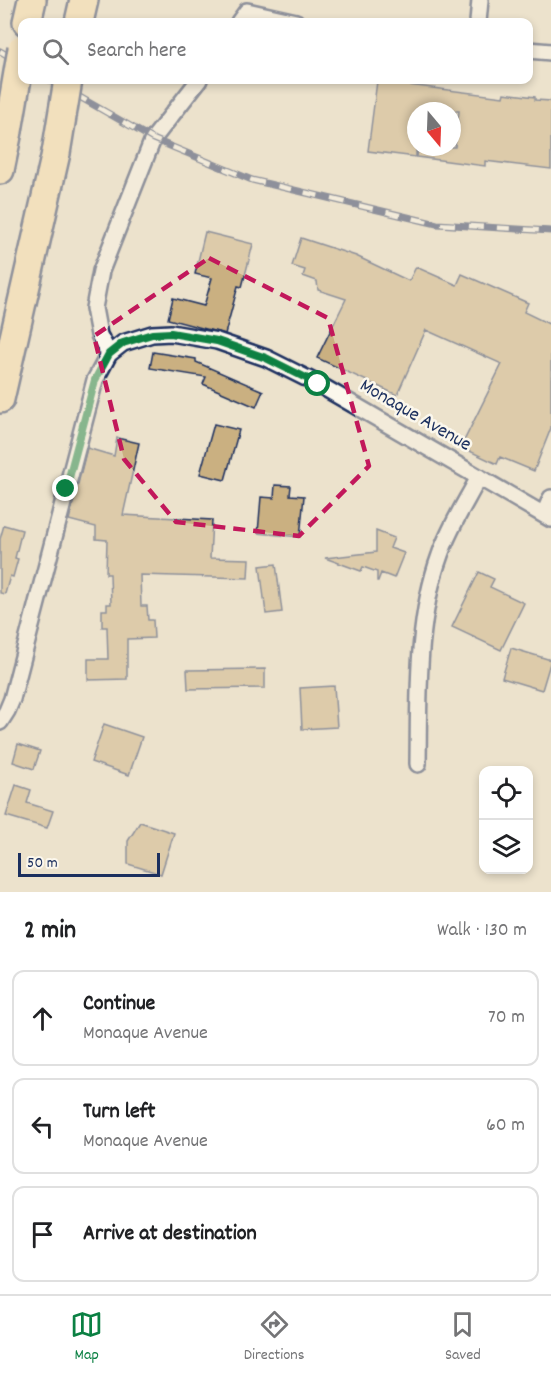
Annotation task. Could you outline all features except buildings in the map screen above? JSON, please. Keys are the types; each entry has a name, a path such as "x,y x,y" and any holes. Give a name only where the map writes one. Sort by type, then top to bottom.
{"highway":[{"path":"28,18 32,0"},
{"path":"80,18 84,0"},
{"path":"0,170 18,72"},
{"path":"0,399 56,153 67,84"}],"street":[{"path":"478,18 480,0"},
{"path":"245,11 277,18"},
{"path":"533,50 551,51"},
{"path":"0,722 12,699 95,380 109,354 99,335 94,308 101,271 153,139 196,84"},
{"name":"Monaque Avenue","path":"109,354 123,343 152,334 171,333 217,341 266,358 318,384 547,516"},
{"path":"418,764 418,697 423,619 444,543 479,477"},
{"path":"547,516 551,498"}],"highlighted area":[{"path":"209,258 328,318 369,466 299,536 176,522 124,459 94,336"}],"railway":[{"path":"0,51 18,62"},
{"path":"57,84 153,139 252,180 437,224 551,231"}],"route":[{"path":"66,489 95,380 109,354 123,343 152,334 171,333 217,341 266,358 318,384"}]}
